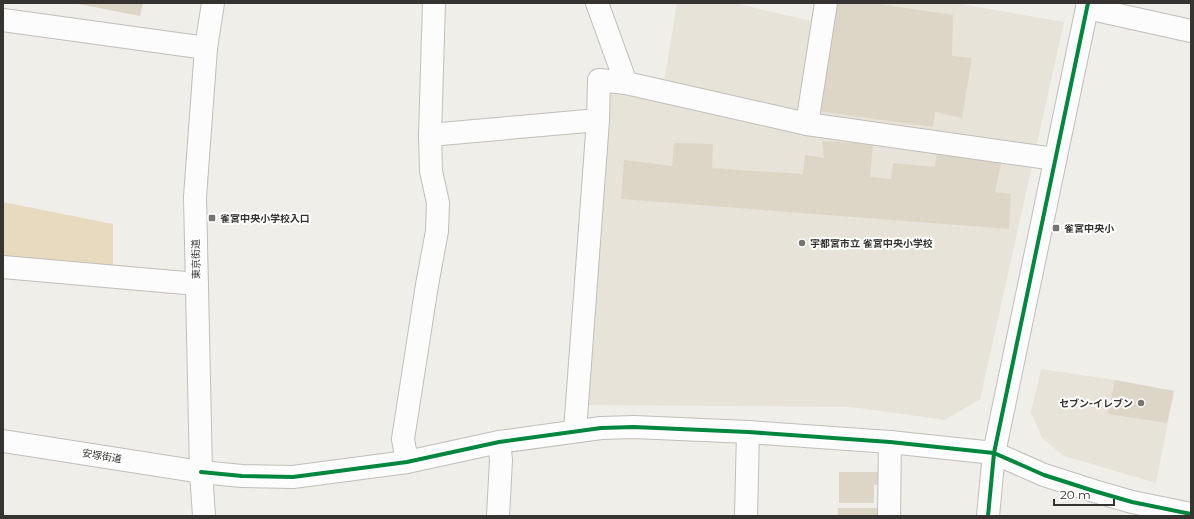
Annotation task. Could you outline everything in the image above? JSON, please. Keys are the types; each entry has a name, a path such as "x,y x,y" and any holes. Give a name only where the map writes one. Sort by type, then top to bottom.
{"main road":[{"name":"東京街道","path":"204,516 201,472 195,197 206,48 213,3"},
{"path":"407,462 403,439 437,231 438,203 431,171 430,135 434,3"},
{"path":"597,3 626,83"},
{"path":"807,124 826,3"},
{"path":"988,516 994,453 1087,5 1191,31"},
{"path":"3,20 206,48"},
{"path":"574,431 598,120 599,80 626,83 807,124 1055,159"},
{"path":"430,135 598,120"},
{"path":"3,267 197,284"},
{"name":"安塚街道","path":"3,441 201,472 242,476 293,477 407,462 499,442 601,428 634,427 748,432 890,442 994,453 1044,476 1132,502 1191,514"},
{"path":"746,516 748,432"},
{"path":"498,516 501,460 499,442"},
{"path":"889,516 890,442"}],"shaded area":[{"name":"宇都宮市立 雀宮中央小学校","path":"677,3 734,3 811,21 814,3 955,3 1064,22 980,399 945,420 852,407 583,405 594,88 664,82"},
{"path":"3,202 113,224 113,273 3,260"},
{"path":"1041,369 1115,380 1174,391 1156,483 1064,456 1042,438 1031,412"}],"building":[{"path":"73,3 143,3 140,16"},
{"path":"826,3 872,3 953,15 952,56 972,58 962,118 935,112 933,127 810,110"},
{"path":"822,141 873,144 870,177 891,179 893,163 935,167 937,151 1002,159 995,192 1011,194 1009,229 621,199 624,160 672,166 674,143 713,144 712,168 803,174 805,155 824,158"},
{"name":"セブン-イレブン","path":"1115,380 1174,391 1167,423 1108,414"},
{"path":"839,472 880,472 879,485 874,485 874,503 839,503"},
{"path":"838,508 877,508 877,516 838,516"}],"cycle path":[{"path":"988,516 994,453 1088,3"},
{"path":"201,472 242,476 293,477 407,462 499,442 601,428 634,427 748,432 890,442 994,453 1044,475 1094,491 1132,502 1191,514"}],"place":[{"name":"雀宮中央小学校入口","path":"212,218"},
{"name":"雀宮中央小","path":"1056,228"},
{"name":"宇都宮市立 雀宮中央小学校","path":"802,243"},
{"name":"セブン-イレブン","path":"1141,403"}]}
